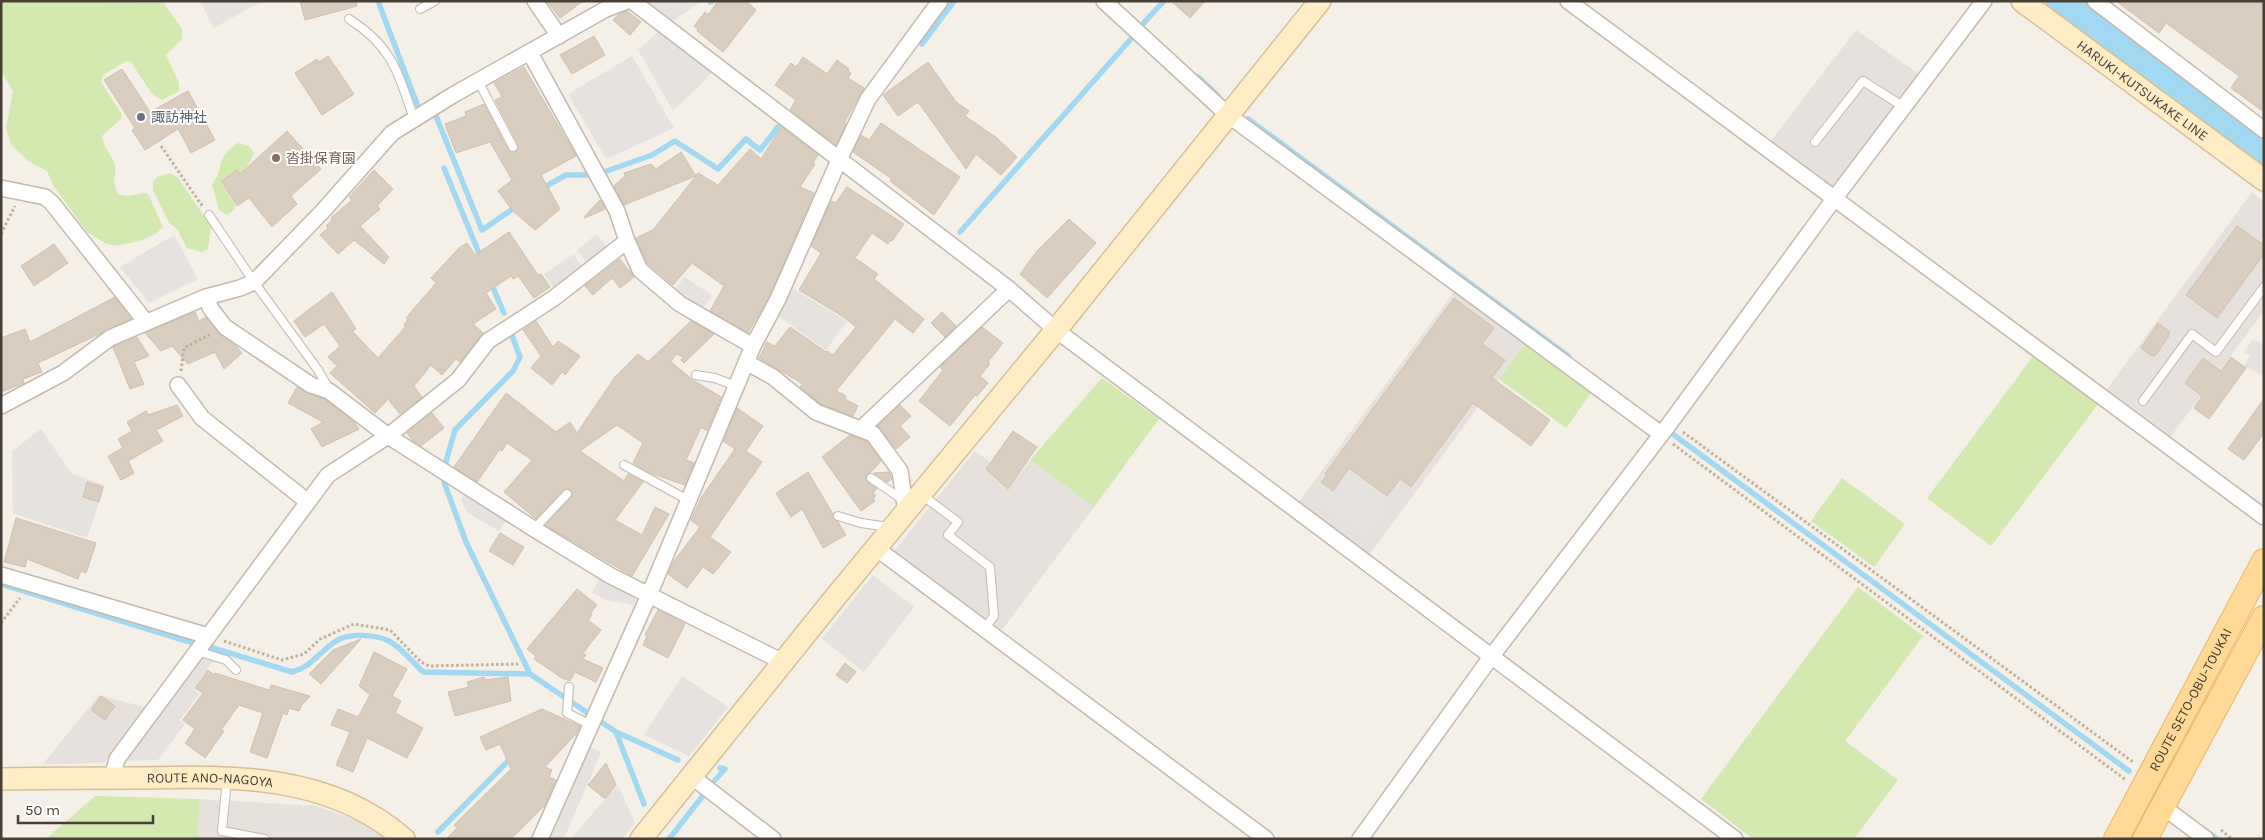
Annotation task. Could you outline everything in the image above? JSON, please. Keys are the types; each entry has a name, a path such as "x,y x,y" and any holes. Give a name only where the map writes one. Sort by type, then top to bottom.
{"main road":[{"name":"ROUTE SETO-OBU-TOUKAI","path":"2116,839 2264,561"},
{"name":"ROUTE SETO-OBU-TOUKAI","path":"2145,839 2264,618"}],"street":[{"path":"535,1 559,36"},
{"path":"1,406 63,373 110,338 206,297 240,288 254,282 322,212 392,133 478,81 606,10 627,1"},
{"path":"632,1 1009,289 1056,330 1735,839"},
{"path":"540,839 649,595 753,346 778,299 868,98 940,1"},
{"path":"1104,1 1228,115 1665,429"},
{"path":"641,839 906,509 1056,330 1320,1"},
{"path":"1568,1 2264,517"},
{"path":"1360,839 1491,657 1665,429 1834,199 1984,1"},
{"name":"HARUKI-KUTSUKAKE LINE","path":"2022,1 2264,180"},
{"path":"2095,1 2264,130"},
{"path":"530,53 610,197 640,270 680,304 753,346"},
{"path":"1,188 45,197 52,203 146,322"},
{"path":"112,778 116,759 328,475 388,436 458,380 488,341 554,298 627,241"},
{"path":"861,430 1009,289"},
{"path":"206,297 211,309 225,326 311,385 330,391 388,436 534,529 611,576 783,662"},
{"path":"746,362 773,377 816,412 873,434 900,471 906,509"},
{"path":"178,385 202,418 308,502"},
{"path":"876,548 1266,839"},
{"path":"1,575 208,636"},
{"path":"691,776 773,839"},
{"name":"ROUTE ANO-NAGOYA","path":"1,779 227,777 256,779 293,785 334,797 371,815 404,839"},
{"path":"2162,806 2206,839"}],"lane":[{"path":"420,8 435,1"},
{"path":"349,19 376,39 388,54 414,119"},
{"path":"478,81 513,147"},
{"path":"1815,142 1863,81 1904,107"},
{"path":"209,215 254,282 318,370 330,391"},
{"path":"2143,401 2192,334 2216,352 2264,288"},
{"path":"696,375 715,378 736,386"},
{"path":"624,465 688,500"},
{"path":"871,478 906,509 958,522 948,535 990,567 994,616 984,629"},
{"path":"534,529 567,494"},
{"path":"838,516 861,523 906,509"},
{"path":"197,651 226,660 236,670"},
{"path":"569,689 567,713 591,724"},
{"path":"227,777 222,831 265,839"}],"path":[{"path":"160,146 209,215"},
{"path":"1,234 16,204 18,191"},
{"path":"178,385 184,348 225,326"},
{"path":"1665,429 2146,783"},
{"path":"1665,429 2146,783"},
{"path":"1,624 20,598"},
{"path":"208,636 282,660 304,654 320,639 354,624 390,630 421,662 428,666 518,664"}],"shaded area":[{"path":"200,1 262,1 214,28"},
{"path":"645,1 702,1 671,22"},
{"path":"1856,30 1919,74 1836,187 1830,189 1770,142"},
{"path":"659,31 712,73 673,111 638,50"},
{"path":"632,56 674,128 606,159 568,94"},
{"path":"2252,192 2264,201 2264,311 2171,436 2107,389"},
{"path":"597,234 607,247 587,263 577,250"},
{"path":"174,235 198,279 149,303 120,267"},
{"path":"574,254 582,266 554,289 544,274"},
{"path":"684,277 712,295 702,311 673,293"},
{"path":"790,287 847,321 826,350 777,315"},
{"path":"1456,289 1527,341 1369,555 1298,503"},
{"path":"2253,339 2264,345 2264,376 2244,366 2250,355 2244,352"},
{"path":"41,429 72,474 105,485 87,538 13,513 12,451"},
{"path":"975,451 1015,480 1030,460 1094,507 999,634 892,554"},
{"path":"1354,466 1400,500 1368,544 1306,498 1318,481 1334,493"},
{"path":"466,492 507,517 499,531 468,513 461,500"},
{"path":"873,575 914,607 864,672 822,639"},
{"path":"600,577 638,596 633,605 606,600 592,593"},
{"path":"199,656 214,660 193,689 199,694 180,720 185,724 158,760 124,761"},
{"path":"682,676 728,707 689,756 644,735"},
{"path":"99,695 147,708 104,763 43,764"},
{"path":"587,745 601,752 564,839 547,839"},
{"path":"618,785 635,823 622,839 570,839"},
{"path":"200,799 316,806 359,821 385,839 197,839"}],"green space":[{"path":"1,1 164,3 182,29 182,39 166,55 179,83 179,91 162,100 152,94 131,62 126,61 103,75 101,82 121,113 121,119 102,136 115,166 114,181 118,194 126,196 146,193 149,196 163,227 157,233 140,241 114,246 105,243 87,232 53,185 47,171 28,161 11,145 6,128 13,91 1,71"},
{"path":"238,143 249,146 254,153 247,167 259,181 305,181 305,184 291,190 254,194 236,170 220,181 235,205 234,210 227,215 219,210 212,184 225,154"},
{"path":"170,173 178,178 211,226 208,249 202,252 187,248 177,229 169,223 153,190 153,182 157,177"},
{"path":"1527,341 1593,390 1566,428 1499,379"},
{"path":"2034,355 2099,403 1991,546 1927,498"},
{"path":"1102,378 1159,419 1094,507 1030,460"},
{"path":"1842,478 1905,524 1874,567 1811,521"},
{"path":"1858,587 1923,636 1845,741 1898,780 1854,839 1753,839 1701,799"},
{"path":"95,796 200,799 197,839 46,839"}],"building":[{"path":"300,1 356,1 357,6 305,20"},
{"path":"547,1 583,1 560,18"},
{"path":"718,1 746,1 756,10 723,52 697,31 698,29 694,26 705,12 708,15"},
{"path":"1171,1 1205,1 1190,18"},
{"path":"2116,1 2264,1 2264,112 2231,88 2239,76 2166,23 2159,33"},
{"path":"627,11 641,22 630,35 613,20 618,15"},
{"path":"594,36 605,55 572,74 560,55"},
{"path":"328,56 354,94 322,115 295,73 317,59 319,62"},
{"path":"803,57 827,74 837,60 849,69 848,71 851,73 848,78 864,88 844,123 846,124 836,145 790,110 796,100 775,85 791,63 796,67"},
{"path":"928,62 956,102 969,111 965,116 997,138 1017,157 1001,175 976,154 966,169 918,102 898,116 883,95"},
{"path":"524,67 576,156 541,175 560,209 535,230 513,211 498,191 512,180 490,142 456,153 445,124 466,116 465,112 484,104 508,150 512,153 516,152 518,144 495,100 502,97 494,83"},
{"path":"122,69 150,112 188,91 215,140 191,153 178,129 145,150 132,130 135,128 104,80"},
{"path":"881,123 960,177 934,215 890,181 892,179 853,152 861,135 869,140"},
{"path":"781,127 818,155 813,163 815,164 800,187 814,193 770,295 748,333 710,311 724,286 692,263 673,285 648,264 636,238 653,230 698,173 718,185 750,149 761,159"},
{"path":"287,131 321,169 291,196 297,204 272,227 249,198 237,206 221,181 237,170 240,174"},
{"path":"681,152 696,176 624,205 614,186 625,176 624,173 651,164 656,169"},
{"path":"374,170 393,189 377,206 380,209 360,226 389,257 384,264 354,240 338,254 320,235 328,228 326,226 332,220 331,218 352,200 349,197"},
{"path":"847,187 904,224 888,244 872,233 855,258 878,274 874,279 924,319 913,333 895,319 836,391 846,396 845,399 858,406 853,416 821,404 800,387 803,384 759,358 767,342 775,346 790,327 833,355 856,327 842,316 799,290 821,253 811,246 831,201 836,203"},
{"path":"600,200 605,209 585,218 584,217"},
{"path":"1069,219 1096,243 1047,298 1020,274 1037,251"},
{"path":"2237,226 2264,245 2264,254 2217,318 2186,295"},
{"path":"509,232 538,275 541,274 550,287 534,298 518,276 513,279 511,276 486,293 496,309 473,324 483,333 460,362 456,359 442,375 431,365 414,386 422,397 400,414 388,399 375,413 330,373 337,366 328,357 340,346 324,324 305,337 294,321 332,292 356,329 352,331 378,358 406,326 404,325 408,320 406,318 436,283 431,278 460,247 467,243 475,255"},
{"path":"54,244 68,263 34,286 21,266"},
{"path":"620,259 634,277 620,288 612,278 593,295 585,286"},
{"path":"115,297 131,319 38,363 42,372 23,379 24,383 1,392 1,338 25,329 30,342"},
{"path":"1454,298 1494,328 1482,344 1505,360 1492,378 1550,420 1531,446 1473,403 1411,487 1400,479 1387,496 1349,468 1333,491 1321,482 1327,475 1325,474"},
{"path":"195,312 199,321 206,317 218,333 234,344 242,353 224,369 215,352 188,364 172,346 161,351 145,333"},
{"path":"942,312 956,326 945,337 931,323"},
{"path":"536,321 553,347 558,341 580,356 565,375 562,372 552,385 531,368 541,356 523,330"},
{"path":"691,321 714,334 684,363 681,360 683,357 676,354 671,362 693,380 721,397 707,431 701,427 686,460 694,463 685,485 650,473 633,463 643,443 617,425 580,451 624,481 628,474 643,482 615,520 642,535 655,507 669,514 632,576 545,525 571,497 572,493 570,490 563,490 536,519 504,492 532,460 507,443 502,451 500,449 477,482 454,467 506,393 556,432 570,422 577,433 615,377 638,354 648,362"},
{"path":"2158,323 2170,332 2155,356 2152,356 2141,348"},
{"path":"982,327 1003,343 980,376 988,383 977,396 975,395 950,426 919,401 943,370 940,367"},
{"path":"137,337 149,356 134,362 144,384 130,389 113,347"},
{"path":"2231,357 2246,368 2209,419 2194,408 2202,396 2185,383 2203,358 2221,371"},
{"path":"297,387 308,394 325,399 355,423 359,429 322,447 311,429 323,422 288,403"},
{"path":"2264,399 2264,433 2244,460 2228,449"},
{"path":"177,405 183,416 156,430 163,441 128,461 134,473 121,480 108,456 123,448 118,439 132,431 127,422 146,411 148,415"},
{"path":"900,405 911,416 900,426 910,437 896,449 878,426"},
{"path":"737,408 763,426 746,451 762,462 710,537 731,552 713,574 703,567 687,588 668,574 674,561 700,527 691,520 701,498 735,449 723,441"},
{"path":"432,413 444,428 421,446 413,441 407,433"},
{"path":"1013,431 1037,447 1008,489 986,469"},
{"path":"850,435 867,442 881,461 866,477 867,482 877,489 873,492 876,496 873,498 875,501 861,511 822,457"},
{"path":"808,472 833,514 834,519 846,535 823,548 802,509 791,517 776,493"},
{"path":"889,472 892,479 887,482 874,473"},
{"path":"87,482 103,487 99,502 83,497"},
{"path":"16,518 96,543 86,573 81,571 78,579 27,559 25,567 4,562"},
{"path":"500,533 524,547 513,565 489,551"},
{"path":"577,589 597,605 588,620 601,630 583,653 586,655 583,659 603,668 596,682 575,672 570,681 562,678 534,659 536,656 527,649"},
{"path":"658,610 685,624 668,658 643,645 647,636 645,635"},
{"path":"361,639 321,684 309,674 333,650"},
{"path":"374,652 407,669 392,696 401,701 395,713 423,728 407,758 367,738 353,772 336,765 350,732 331,725 338,709 358,717 370,695 359,686"},
{"path":"845,663 856,672 847,683 836,675"},
{"path":"208,670 214,675 215,673 269,690 271,685 310,696 299,711 289,708 287,715 283,713 267,758 250,752 263,713 239,705 221,730 224,731 205,758 185,743 195,729 183,720 203,693 195,688"},
{"path":"484,677 485,680 508,677 511,701 455,716 448,692 469,687 467,682"},
{"path":"101,696 115,706 105,720 91,710"},
{"path":"542,709 580,726 577,733 545,767 552,770 549,777 556,780 545,805 511,839 446,839 457,828 454,825 511,769 500,744 486,750 480,737"},
{"path":"606,763 616,785 605,799 588,785"}],"waterway":[{"path":"378,1 417,104"},
{"path":"922,44 954,1"},
{"path":"1141,26 1164,1"},
{"path":"2062,1 2264,150"},
{"path":"960,232 1130,40"},
{"path":"1198,77 1218,96"},
{"path":"436,116 482,230 517,206"},
{"path":"1248,119 1568,356"},
{"path":"604,172 652,155 675,141 718,169 746,139 760,150 778,127"},
{"path":"444,168 481,258"},
{"path":"541,189 566,175 587,175"},
{"path":"491,283 504,313"},
{"path":"511,333 520,357 513,371 455,430 446,461 444,482 466,542 530,674 616,732 678,760"},
{"path":"1674,435 2129,771"},
{"path":"1,584 190,642"},
{"path":"210,647 292,672 305,666 341,638 370,636 389,641 423,672 530,674"},
{"path":"616,732 644,804"},
{"path":"438,832 512,757"},
{"path":"715,780 725,769 720,768"},
{"path":"669,839 702,797"},
{"path":"2206,831 2217,839"}],"place":[{"name":"諏訪神社","path":"141,117"},
{"name":"沓掛保育園","path":"276,158"}]}
